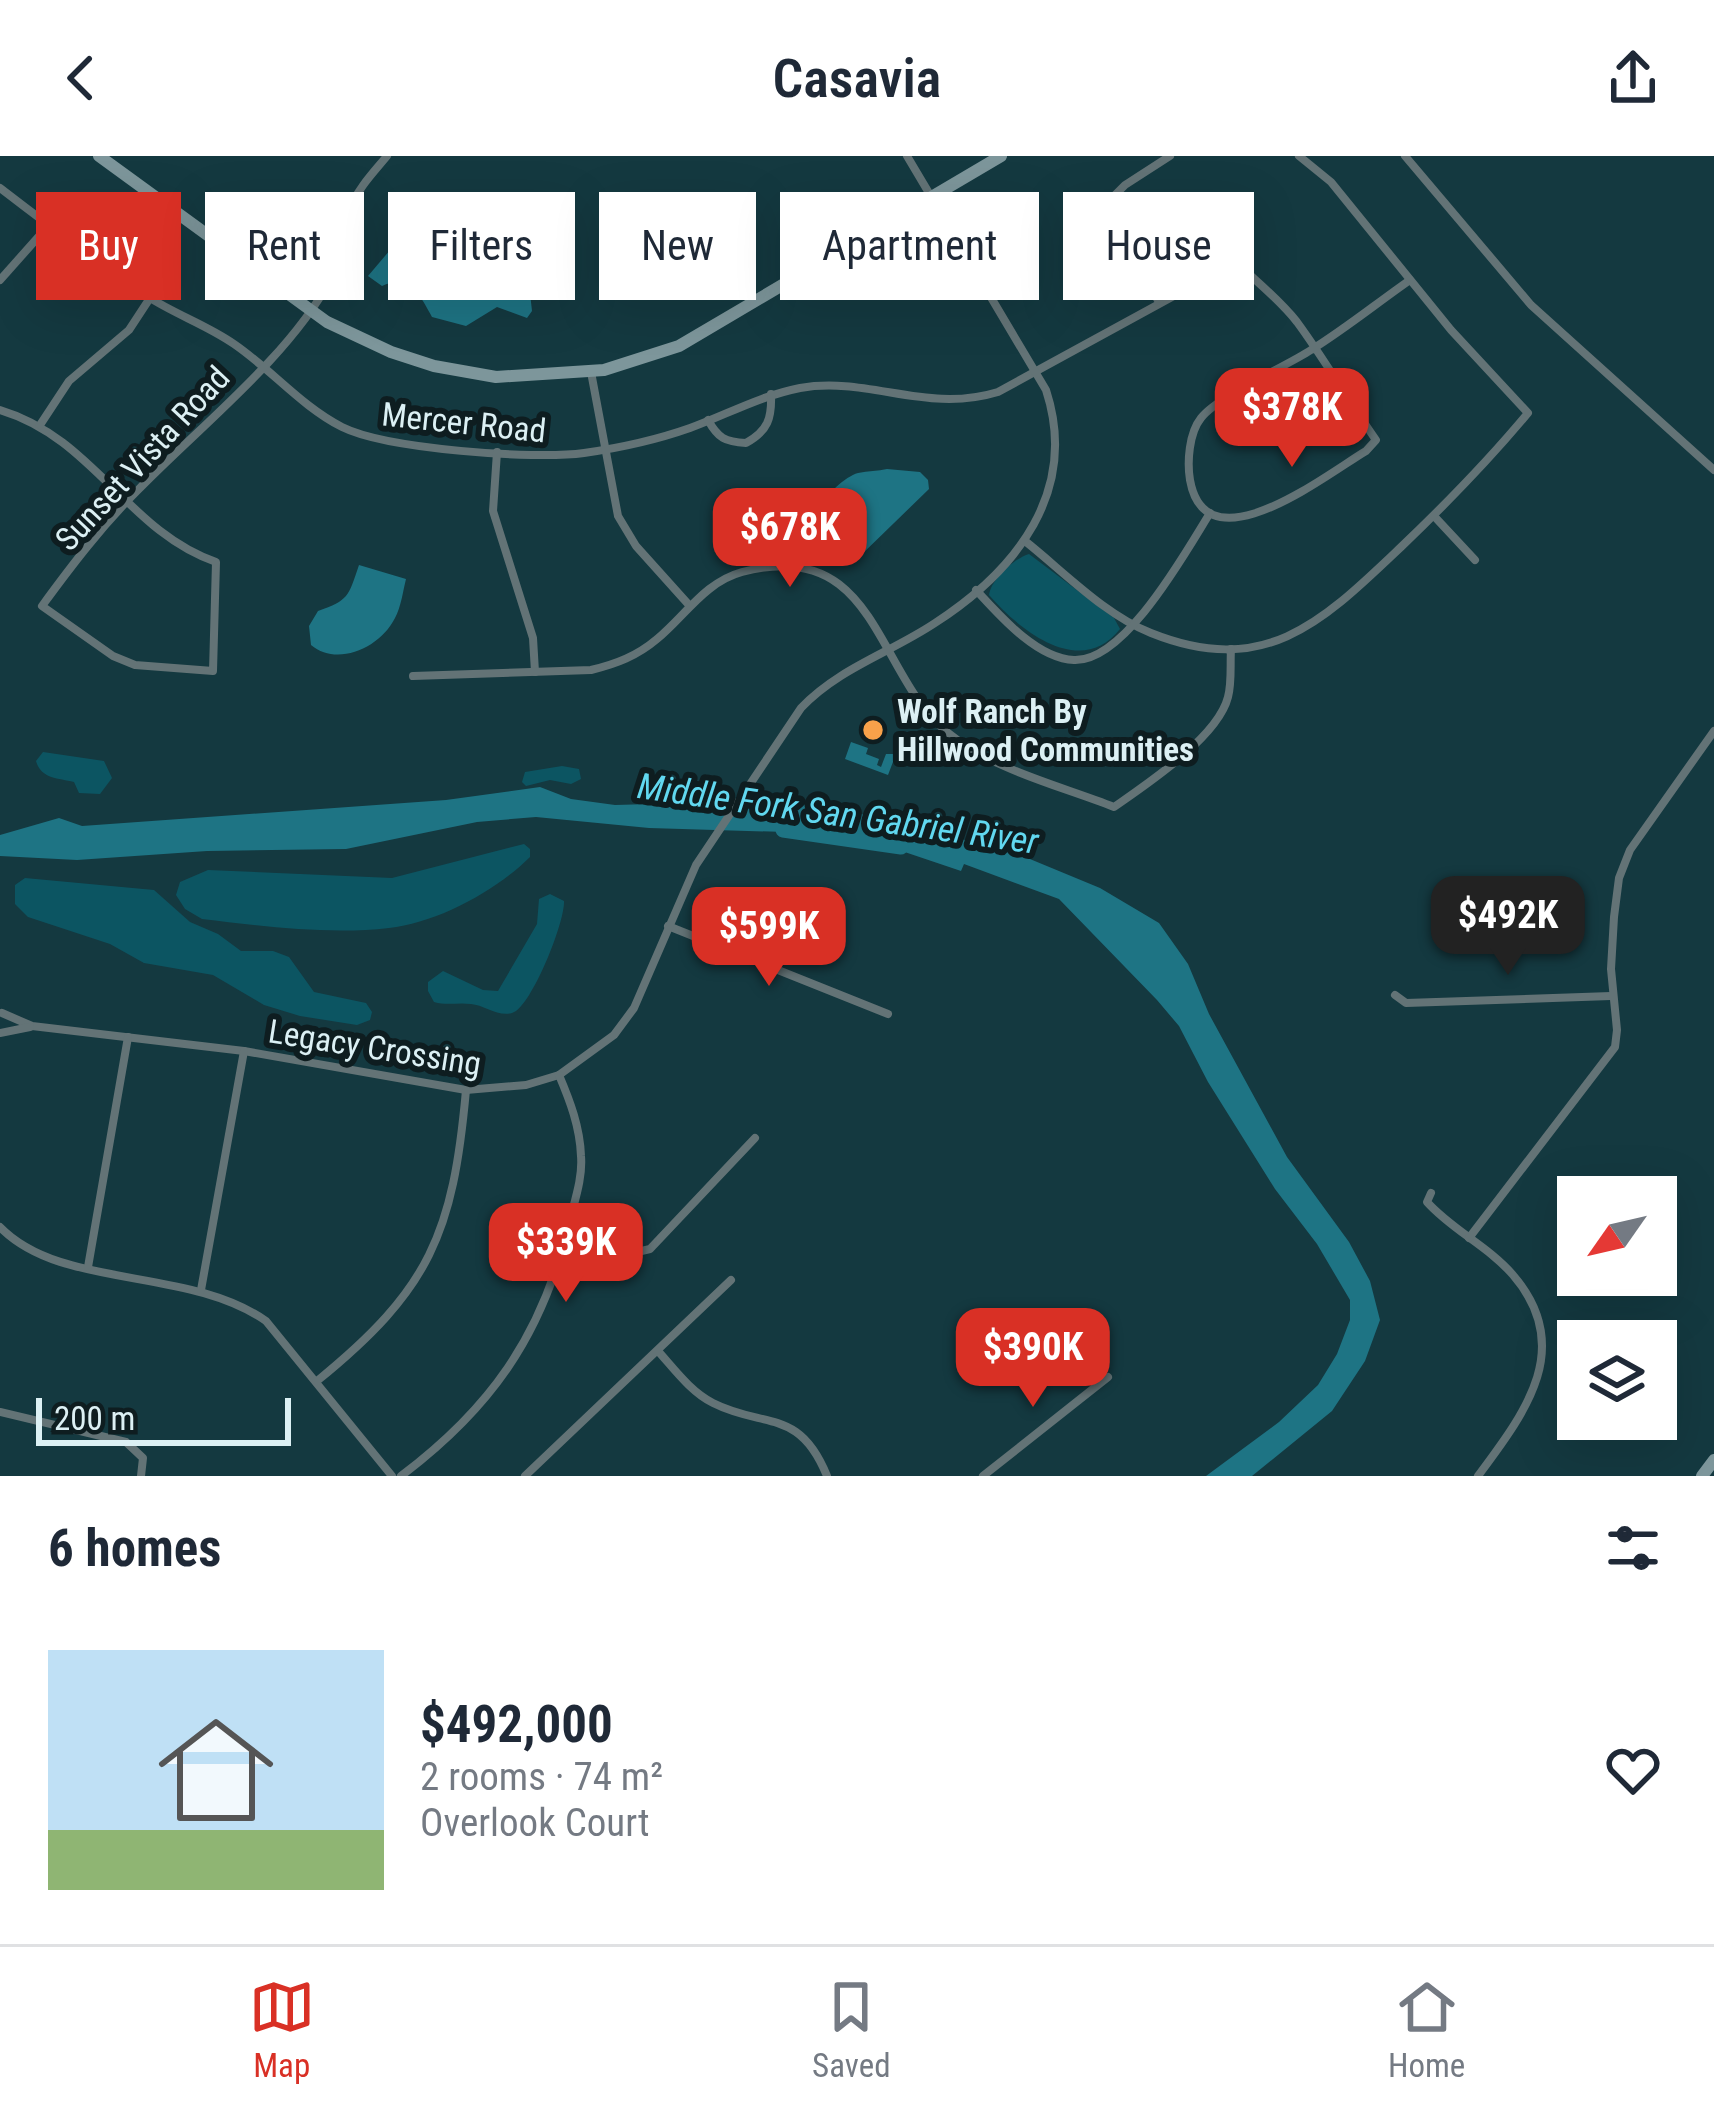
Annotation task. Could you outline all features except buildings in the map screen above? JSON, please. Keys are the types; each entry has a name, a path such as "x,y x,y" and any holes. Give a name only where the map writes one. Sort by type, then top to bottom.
{"street":[{"path":"98,156 308,311 391,352 434,366 496,377 591,372 641,361 726,322 780,289"},
{"name":"Sunset Vista Road","path":"127,501 184,550 216,562 213,671 135,665 113,656 42,606 98,530 127,501 261,368 308,311 331,278 359,190 387,156"},
{"name":"Legacy Crossing","path":"907,156 930,192"},
{"path":"939,192 1001,156"},
{"path":"1159,302 1102,208 1125,185 1170,156"},
{"path":"1025,541 1132,623 1178,642 1232,650 1291,636 1333,611 1474,477 1528,413 1481,365 1331,182 1299,156"},
{"path":"1405,156 1531,304 1714,470"},
{"name":"Mercer Road","path":"0,188 36,215"},
{"path":"0,280 36,240"},
{"name":"Mercer Road","path":"154,300 234,344 314,410 360,435 408,445 567,455 604,450 708,420 770,394 840,386 944,402 998,392 1236,262 1285,308 1376,440 1366,452 1253,517 1233,520 1210,513"},
{"path":"976,590 1031,640 1057,656 1072,660 1106,651 1132,623 1210,513 1192,488 1189,472 1194,428 1208,410 1315,348 1410,280"},
{"path":"40,424 68,381 129,330 149,300"},
{"name":"Legacy Crossing","path":"32,1026 1,1011 0,1032 32,1026 244,1051 466,1090 513,1087 560,1076 604,1045 647,984 668,926 705,849 801,708 819,690 935,623 1025,541 1041,516 1056,462 1051,406 1037,370 995,300"},
{"path":"591,372 613,498 626,531 689,605"},
{"path":"708,420 716,436 746,443 767,426 772,415 770,394"},
{"path":"0,410 40,424 70,445 127,501"},
{"path":"497,451 493,511 532,638 535,672"},
{"path":"1433,516 1475,560"},
{"path":"413,676 591,670 618,664 659,638 714,585 740,573 778,567 803,570 852,596 872,616 916,696 946,732 982,756 1114,807 1213,725 1228,697 1232,650"},
{"path":"1469,1238 1576,1100 1617,1038 1611,996 1615,904 1622,868 1714,730"},
{"path":"668,926 887,1014"},
{"path":"1395,995 1406,1003 1611,996"},
{"path":"88,1267 128,1037"},
{"path":"201,1290 244,1051"},
{"path":"0,1227 27,1251 201,1290 246,1307 266,1321 397,1476 463,1426 514,1363 542,1311 581,1172 573,1110 560,1076"},
{"path":"317,1381 383,1325 423,1269 451,1198 466,1090"},
{"path":"564,1243 616,1257 650,1249 755,1138"},
{"path":"1431,1193 1427,1202 1443,1220 1512,1274 1529,1299 1541,1342 1540,1374 1528,1406 1478,1476"},
{"path":"525,1476 731,1280"},
{"path":"658,1352 709,1401 788,1427 809,1443 827,1476"},
{"path":"983,1476 1108,1377"},
{"path":"0,1412 126,1442 143,1458 141,1476"},
{"path":"1702,1476 1714,1460"}],"shaded area":[{"path":"1029,554 1114,618 1120,629 1104,643 1070,650 1017,623 989,595 1005,570"},
{"path":"43,752 104,761 112,778 100,794 79,793 74,782 42,771 36,761"},
{"path":"562,766 579,769 581,779 571,784 550,780 526,786 522,782 525,772"},
{"path":"524,844 530,857 483,893 426,920 389,928 319,930 202,919 185,909 176,895 180,882 208,870 392,878"},
{"path":"25,878 154,890 190,922 241,951 273,951 289,957 314,992 366,1003 372,1012 370,1020 357,1025 300,1016 264,1005 213,975 144,963 110,944 28,917 15,904 15,885"},
{"path":"550,894 564,901 559,925 539,976 516,1011 505,1014 471,1004 434,1002 428,982 443,971 483,990 498,991 537,924 539,899"}],"water":[{"path":"388,252 388,284 382,286 368,276"},
{"path":"422,300 531,300 527,318 497,307 466,326 432,317"},
{"path":"920,472 929,489 858,558 838,558 805,546 804,529 832,491 858,473"},
{"path":"359,565 406,579 397,614 369,646 345,654 321,651 311,645 309,626 318,611 346,596"},
{"path":"851,742 868,748 866,754 879,759 881,767 886,754 896,754 888,775 845,759"},
{"path":"540,787 571,799 615,805 758,801 833,807 1013,852 1100,888 1159,923 1188,964 1209,1014 1287,1157 1349,1242 1370,1281 1380,1320 1365,1361 1332,1411 1252,1476 1206,1476 1279,1422 1318,1385 1350,1320 1350,1300 1208,1082 1179,1026 1059,899 964,864 961,871 872,841 818,833 649,828 536,817 477,822 346,849 207,851 77,860 0,856 0,835 59,818 82,826 446,800"}],"waterway":[{"name":"Middle Fork San Gabriel River","path":"783,830 901,847"}],"place":[{"name":"Wolf Ranch By Hillwood Communities","path":"873,730"}]}
